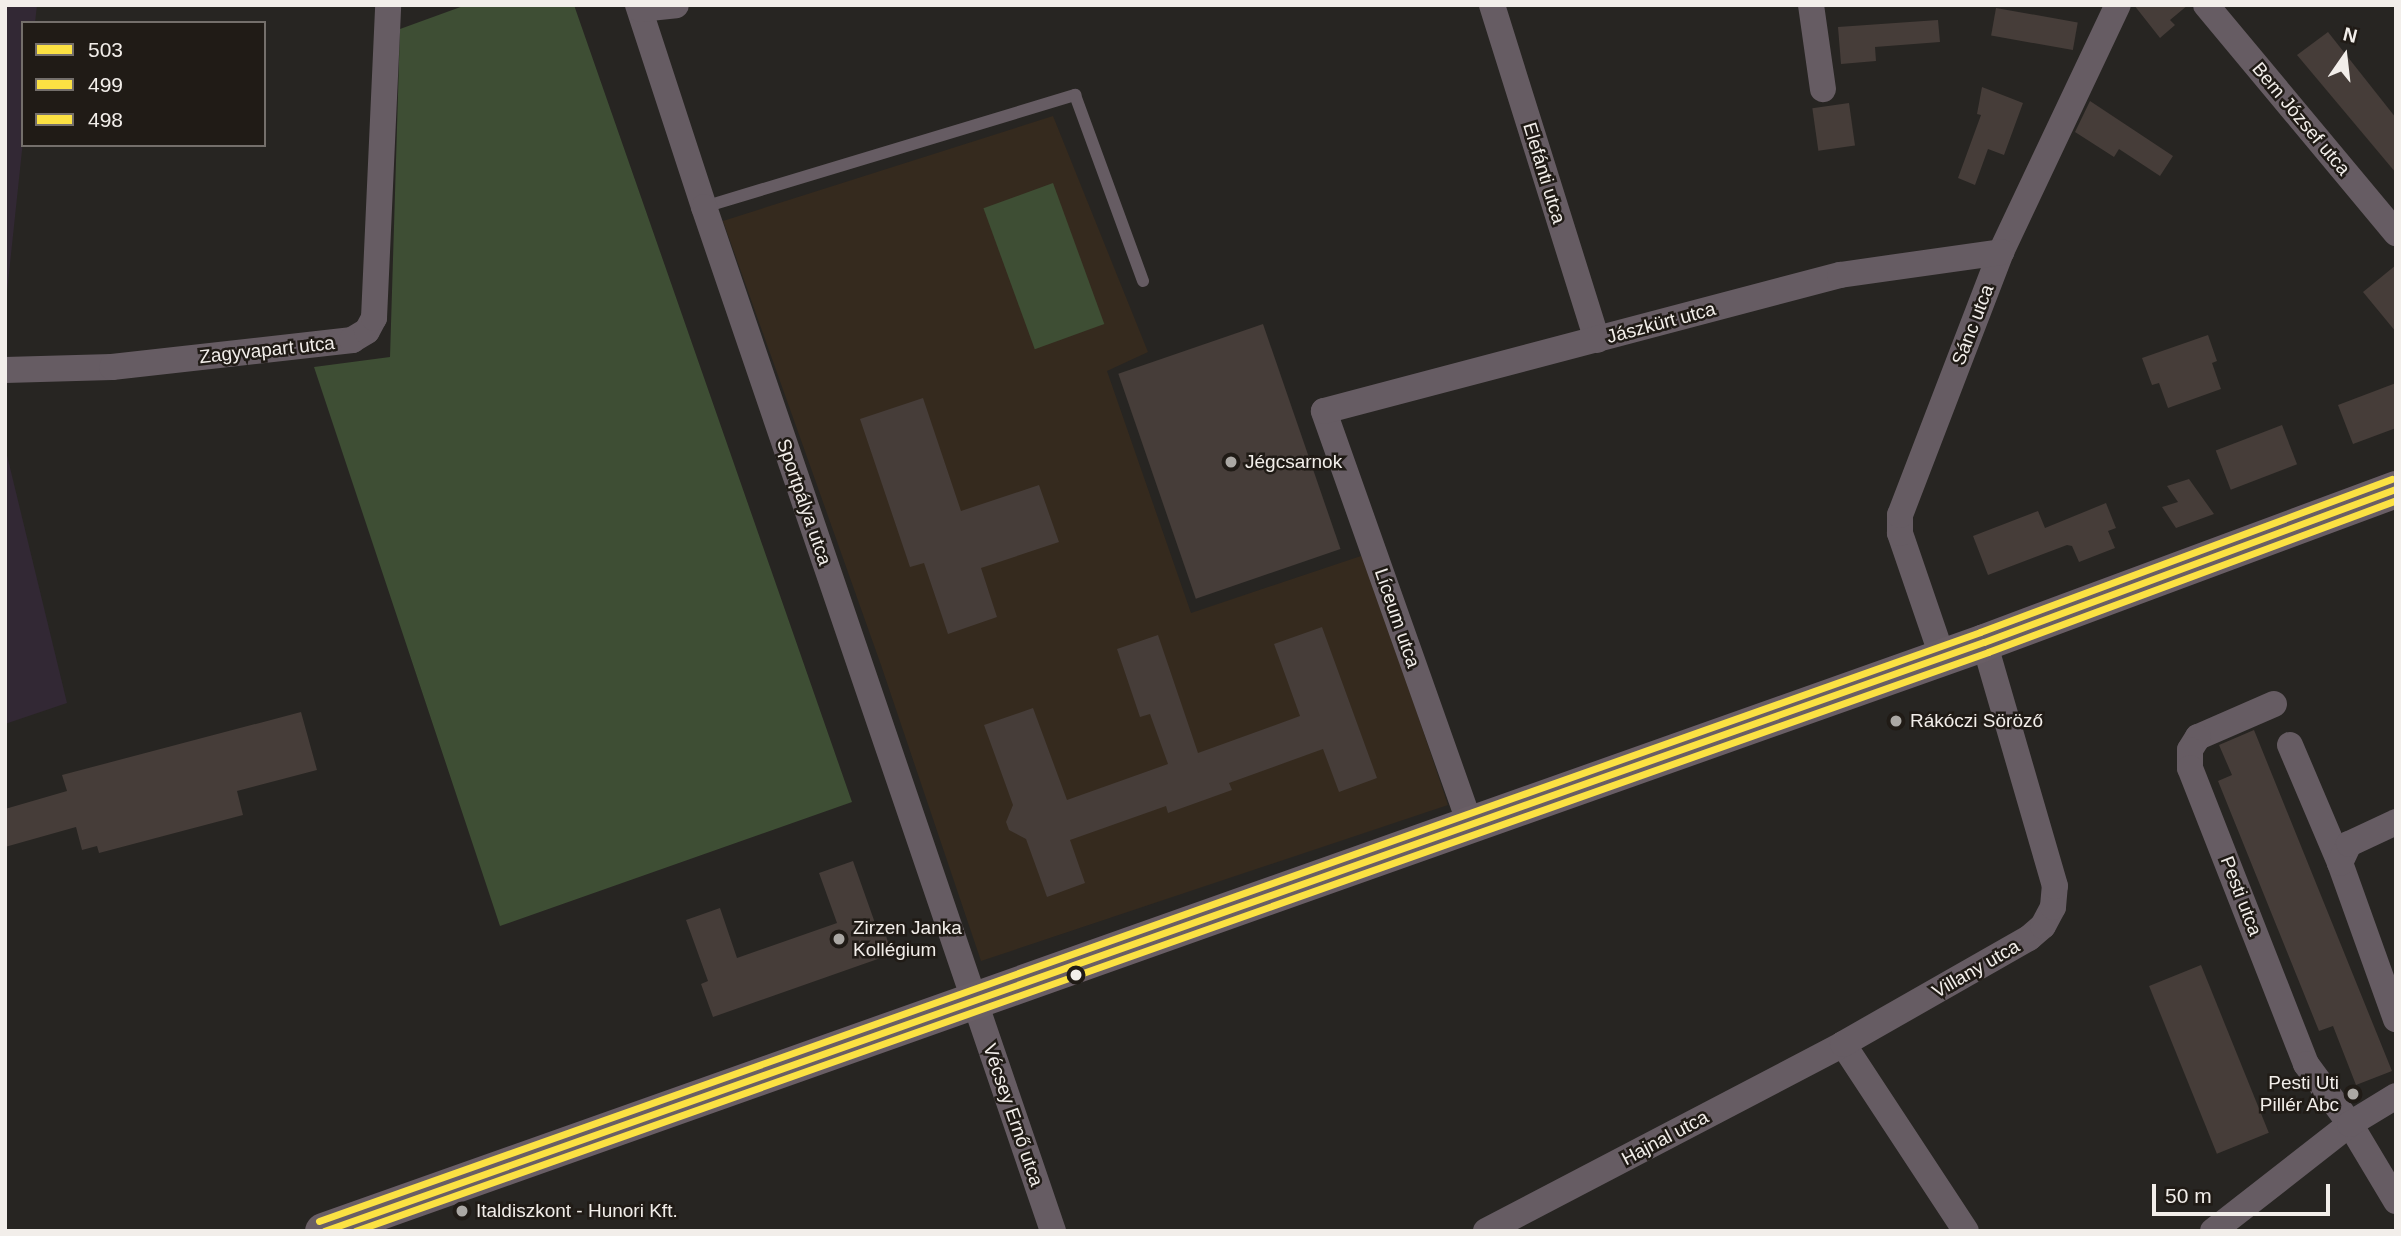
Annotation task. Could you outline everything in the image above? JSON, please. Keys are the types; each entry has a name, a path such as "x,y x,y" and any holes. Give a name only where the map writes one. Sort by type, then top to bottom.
{"street":[{"name":"Zagyvapart utca","path":"5,370 125,366 352,340 367,331 374,318 387,5"},
{"path":"639,7 676,5"},
{"name":"Elefánti utca","path":"1492,5 1597,340"},
{"path":"1811,5 1823,89"},
{"name":"Sánc utca","path":"1942,656 1900,533 1900,515 2001,252 2118,5"},
{"name":"Bem József utca","path":"2206,5 2396,233"},
{"name":"Sportpálya utca","path":"639,7 704,207 973,998"},
{"name":"Jászkürt utca","path":"1324,411 1840,275 2001,252"},
{"name":"Líceum utca","path":"1324,411 1470,824"},
{"path":"323,1231 973,998 1984,642 2396,489"},
{"name":"Villany utca","path":"1843,1044 2029,938 2043,926 2053,907 2055,886 1984,642"},
{"name":"Pesti utca","path":"2274,704 2198,737 2190,750 2190,768 2306,1064 2350,1124"},
{"path":"2290,745 2340,863 2396,1019"},
{"path":"2340,863 2349,844 2396,822"},
{"name":"Vécsey Ernő utca","path":"973,998 1054,1231"},
{"path":"1843,1044 1966,1231"},
{"name":"Hajnal utca","path":"1486,1231 1843,1044"},
{"path":"2213,1231 2350,1124 2396,1096"},
{"path":"2350,1124 2396,1201"}],"lane":[{"path":"704,207 1075,95 1143,281"}],"shaded area":[{"path":"5,5 37,5 35,21 21,21 22,147 5,311"},
{"path":"1053,116 1148,352 1107,371 1191,613 1364,555 1448,805 981,961 881,665 723,221"},
{"path":"5,447 67,703 5,724"}],"green space":[{"path":"466,5 574,5 852,802 500,926 314,367 390,357 400,29"},
{"path":"1053,183 1104,324 1035,349 983,208"}],"building":[{"path":"2134,5 2188,5 2170,20 2175,25 2160,38"},
{"path":"1996,8 2078,22 2073,50 1991,36"},
{"path":"1938,20 1940,42 1875,47 1876,61 1841,64 1838,27"},
{"path":"2328,32 2396,118 2396,173 2297,55"},
{"path":"1982,87 2023,103 2004,155 1988,149 1975,185 1958,178 1981,115 1977,114"},
{"path":"2090,101 2173,156 2160,176 2119,149 2114,157 2075,132"},
{"path":"1849,103 1855,146 1818,151 1812,108"},
{"path":"2396,265 2396,332 2363,292"},
{"name":"Jégcsarnok","path":"1263,324 1340,549 1196,599 1118,374"},
{"path":"2208,335 2217,361 2212,363 2221,389 2168,408 2159,383 2152,385 2142,358"},
{"path":"2396,383 2396,428 2353,444 2338,405"},
{"path":"923,398 961,511 1039,485 1059,542 981,568 997,617 948,634 924,563 910,567 860,419"},
{"path":"2282,425 2297,464 2231,490 2216,450"},
{"path":"2189,479 2214,514 2176,528 2162,507 2178,502 2167,486"},
{"path":"2106,503 2116,528 2108,531 2115,548 2079,562 2072,546 2067,545 1988,575 1973,536 2038,511 2045,528"},
{"path":"1322,627 1377,778 1339,792 1323,749 1229,783 1232,790 1168,813 1166,806 1070,840 1085,883 1047,897 1026,839 1009,830 1006,822 1013,805 984,725 1033,708 1067,800 1168,764 1150,714 1140,717 1117,649 1158,635 1198,753 1300,716 1274,644"},
{"path":"301,712 317,770 237,791 243,815 99,853 97,846 82,850 76,827 5,847 5,809 67,791 62,775"},
{"path":"2254,730 2392,1071 2356,1085 2333,1026 2319,1031 2218,781 2232,775 2219,745"},
{"name":"Zirzen Janka Kollégium","path":"853,861 875,923 881,921 892,954 713,1017 701,984 708,981 686,920 720,908 737,958 837,923 819,873"},
{"path":"2201,965 2269,1133 2217,1154 2149,986"}],"transit line":[{"name":"498","path":"319,1221 1980,632 2392,479"},
{"name":"503","path":"324,1231 1984,642 2396,489"},
{"name":"499","path":"355,1231 1988,652 2396,500"}],"place":[{"name":"Jégcsarnok","path":"1231,462"},
{"name":"Rákóczi Söröző","path":"1896,721"},
{"name":"Zirzen Janka Kollégium","path":"839,939"},
{"name":"Pesti Uti Pillér Abc","path":"2353,1094"},
{"name":"Italdiszkont - Hunori Kft.","path":"462,1211"}]}
